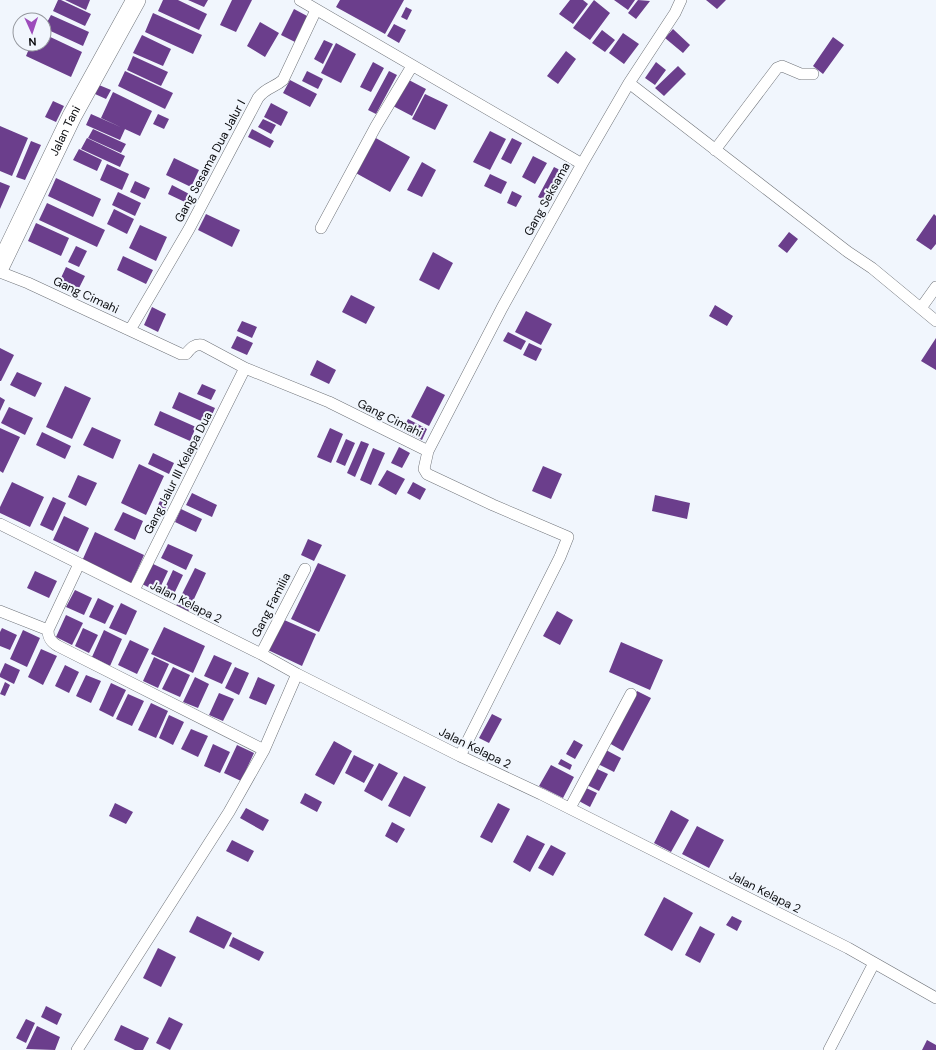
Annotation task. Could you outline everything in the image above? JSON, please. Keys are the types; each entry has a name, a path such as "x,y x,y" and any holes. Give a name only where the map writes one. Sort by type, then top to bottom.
{"highway":[{"name":"Jalan Tani","path":"0,266 72,116 136,0"}],"street":[{"name":"Gang Seksama","path":"300,0 582,164 502,308 428,451"},
{"path":"582,164 628,83 675,13 677,2"},
{"name":"Gang Sesama Dua Jalur I","path":"130,330 189,229 258,98 263,90 280,83 283,80 316,10"},
{"path":"321,228 376,126 412,66"},
{"path":"715,150 777,68 782,66 801,74 813,74"},
{"path":"628,83 848,252 872,268 936,321"},
{"name":"Gang Cimahi","path":"0,272 28,283 181,354 186,354 192,346 202,346 245,368 329,402 428,451 424,469 427,474 493,505 568,537 560,557 460,756"},
{"path":"921,308 936,287"},
{"name":"Gang Jalur III Kelapa Dua","path":"134,590 245,368"},
{"name":"Jalan Kelapa 2","path":"0,524 261,654 297,674 460,756 570,808 848,948 936,998"},
{"path":"79,564 48,630 49,638 54,644 264,750"},
{"name":"Gang Familia","path":"261,654 304,569"},
{"path":"0,611 48,630"},
{"path":"77,1050 229,812 264,750 297,674"},
{"path":"570,808 631,694"},
{"path":"829,1050 874,963"}],"building":[{"path":"58,0 91,14 85,26 53,11"},
{"path":"65,0 90,0 86,10"},
{"path":"163,0 178,0 207,14 199,30 158,11"},
{"path":"188,0 208,0 204,7"},
{"path":"232,0 252,0 236,32 220,25"},
{"path":"340,0 404,0 385,34 336,7"},
{"path":"570,0 583,0 588,4 573,24 559,14"},
{"path":"594,0 610,13 590,40 573,28"},
{"path":"614,0 635,0 628,10"},
{"path":"638,0 650,1 636,19 628,13"},
{"path":"706,0 726,0 717,9"},
{"path":"406,7 412,10 407,20 401,17"},
{"path":"294,9 309,17 295,42 281,35"},
{"path":"153,13 202,35 193,54 145,32"},
{"path":"52,15 89,32 83,46 52,32"},
{"path":"260,22 279,33 265,57 247,46"},
{"path":"394,24 406,30 399,43 387,36"},
{"path":"673,29 690,45 683,53 665,38"},
{"path":"602,30 615,40 605,52 592,43"},
{"path":"623,33 639,44 624,64 609,53"},
{"path":"142,35 171,49 163,66 133,53"},
{"path":"833,37 844,45 823,74 813,66"},
{"path":"52,38 82,52 71,77 26,56 28,52 52,52"},
{"path":"324,40 333,44 323,64 314,59"},
{"path":"336,43 356,54 341,83 321,73"},
{"path":"566,51 576,59 558,84 547,76"},
{"path":"133,56 168,72 161,86 127,70"},
{"path":"373,62 384,68 371,92 360,87"},
{"path":"656,62 666,70 655,85 645,78"},
{"path":"678,66 686,74 664,96 655,88"},
{"path":"125,71 173,93 165,109 118,86"},
{"path":"307,71 323,79 318,89 302,81"},
{"path":"389,71 397,75 376,114 368,110"},
{"path":"407,79 426,89 412,116 393,106"},
{"path":"290,80 317,94 310,107 283,93"},
{"path":"99,85 111,90 106,99 95,94"},
{"path":"113,92 152,111 140,136 101,118"},
{"path":"425,94 448,105 435,130 412,119"},
{"path":"53,101 64,106 56,122 45,117"},
{"path":"271,103 288,112 281,126 264,117"},
{"path":"91,114 125,129 120,140 86,125"},
{"path":"158,114 169,119 164,129 153,124"},
{"path":"263,119 276,125 271,134 258,127"},
{"path":"0,126 28,138 12,176 0,171"},
{"path":"93,129 126,144 121,153 88,138"},
{"path":"252,129 274,141 270,148 248,137"},
{"path":"490,131 506,139 490,170 473,162"},
{"path":"374,137 410,157 390,192 354,172"},
{"path":"87,138 125,156 120,167 81,149"},
{"path":"512,138 522,143 511,164 501,159"},
{"path":"31,141 41,145 25,180 16,177"},
{"path":"79,149 102,160 97,171 73,160"},
{"path":"533,156 547,163 535,184 522,177"},
{"path":"174,158 199,170 191,187 166,175"},
{"path":"422,162 436,170 422,197 407,190"},
{"path":"107,164 129,174 122,190 100,180"},
{"path":"554,167 566,173 550,203 538,197"},
{"path":"490,174 507,182 501,194 484,186"},
{"path":"56,178 101,199 93,217 48,196"},
{"path":"135,181 150,188 145,199 130,192"},
{"path":"0,182 10,186 0,209"},
{"path":"172,185 193,196 189,204 168,194"},
{"path":"512,191 522,196 516,207 507,203"},
{"path":"118,192 141,203 135,216 112,205"},
{"path":"47,203 105,230 97,247 39,220"},
{"path":"114,209 134,219 127,234 107,224"},
{"path":"206,214 240,230 232,247 198,230"},
{"path":"934,214 936,216 936,244 931,250 916,240"},
{"path":"36,223 69,238 61,256 28,241"},
{"path":"140,225 167,237 156,261 129,248"},
{"path":"789,232 798,239 787,253 778,246"},
{"path":"76,246 87,251 79,267 68,262"},
{"path":"433,252 453,263 439,290 419,280"},
{"path":"123,256 153,270 146,284 117,270"},
{"path":"66,267 85,276 79,288 60,280"},
{"path":"351,295 375,307 366,324 342,312"},
{"path":"715,305 733,316 727,326 709,316"},
{"path":"152,307 166,314 158,332 144,325"},
{"path":"526,311 552,324 541,345 515,332"},
{"path":"242,321 257,327 252,338 237,331"},
{"path":"508,332 526,341 521,350 503,341"},
{"path":"237,336 253,343 247,355 231,348"},
{"path":"936,338 936,370 921,361"},
{"path":"529,343 542,349 536,361 523,355"},
{"path":"0,348 14,355 1,381 0,381"},
{"path":"317,360 336,370 329,384 310,375"},
{"path":"17,372 42,383 35,397 10,385"},
{"path":"202,384 216,390 211,400 197,394"},
{"path":"65,386 91,398 72,439 46,427"},
{"path":"427,386 445,395 429,426 411,417"},
{"path":"179,392 215,408 208,424 172,408"},
{"path":"0,397 5,400 0,411"},
{"path":"9,407 33,418 25,435 1,423"},
{"path":"160,411 196,427 190,441 154,425"},
{"path":"408,419 427,429 422,440 402,430"},
{"path":"92,427 121,440 113,459 83,445"},
{"path":"0,428 20,437 3,473 0,471"},
{"path":"330,428 343,434 331,463 317,457"},
{"path":"42,432 71,446 65,459 36,445"},
{"path":"346,439 355,443 345,466 336,462"},
{"path":"361,441 369,444 355,477 347,473"},
{"path":"399,447 410,453 402,468 391,463"},
{"path":"373,448 385,453 371,485 360,480"},
{"path":"153,453 174,463 169,474 148,464"},
{"path":"139,464 164,476 146,515 121,503"},
{"path":"543,466 562,474 551,499 532,491"},
{"path":"387,470 405,479 396,495 378,485"},
{"path":"78,475 97,483 86,506 68,497"},
{"path":"12,482 44,497 30,527 0,513 0,507"},
{"path":"413,482 426,489 420,500 407,493"},
{"path":"192,493 217,505 212,517 186,505"},
{"path":"655,495 690,503 687,519 652,511"},
{"path":"53,497 66,503 53,531 40,525"},
{"path":"161,499 168,502 164,512 156,509"},
{"path":"181,509 202,519 196,532 175,522"},
{"path":"123,512 143,521 135,540 114,530"},
{"path":"64,516 89,528 78,552 53,540"},
{"path":"95,532 144,555 131,584 82,561"},
{"path":"308,539 322,545 314,561 301,555"},
{"path":"168,544 193,555 186,570 161,558"},
{"path":"151,563 168,571 158,592 142,584"},
{"path":"318,563 346,575 319,632 291,619"},
{"path":"195,568 206,573 188,612 176,606"},
{"path":"173,570 183,575 173,596 163,592"},
{"path":"35,571 57,581 49,598 27,588"},
{"path":"75,590 92,598 84,615 66,607"},
{"path":"98,598 114,606 105,624 89,617"},
{"path":"121,603 137,611 126,635 109,628"},
{"path":"557,611 573,620 560,645 543,636"},
{"path":"66,615 83,623 72,645 56,637"},
{"path":"282,619 316,634 302,666 268,650"},
{"path":"164,627 205,646 193,673 151,654"},
{"path":"2,628 17,635 10,650 0,646 0,632"},
{"path":"83,628 98,635 89,653 75,646"},
{"path":"23,630 40,638 27,667 10,659"},
{"path":"104,630 122,639 110,666 92,657"},
{"path":"130,640 149,649 137,674 118,665"},
{"path":"621,642 663,660 650,690 609,672"},
{"path":"41,649 57,656 43,685 28,677"},
{"path":"214,655 232,663 222,684 204,676"},
{"path":"154,657 169,664 158,688 143,681"},
{"path":"5,663 20,670 14,684 0,677"},
{"path":"65,665 79,672 69,693 55,686"},
{"path":"173,667 190,675 180,697 162,689"},
{"path":"235,667 249,673 239,695 225,688"},
{"path":"86,675 101,681 91,703 76,696"},
{"path":"195,677 209,684 198,708 183,702"},
{"path":"258,677 275,685 266,705 249,698"},
{"path":"5,682 10,685 5,696 0,694"},
{"path":"111,683 126,690 113,717 99,710"},
{"path":"637,691 651,698 623,751 609,743"},
{"path":"219,693 234,699 223,721 209,715"},
{"path":"128,694 144,701 132,726 116,719"},
{"path":"151,703 168,711 156,738 138,730"},
{"path":"492,714 502,719 489,743 479,738"},
{"path":"169,715 184,722 173,745 159,738"},
{"path":"191,729 208,736 198,757 181,749"},
{"path":"574,740 583,745 575,759 566,754"},
{"path":"334,741 352,751 334,785 315,775"},
{"path":"213,744 230,752 220,773 204,766"},
{"path":"237,745 254,753 241,781 224,773"},
{"path":"606,750 621,758 614,772 598,764"},
{"path":"354,755 374,765 364,783 345,773"},
{"path":"561,759 572,765 570,770 558,764"},
{"path":"379,763 398,773 382,801 364,791"},
{"path":"551,765 574,777 563,798 539,786"},
{"path":"595,768 608,774 599,791 587,785"},
{"path":"404,776 426,787 410,817 388,806"},
{"path":"584,787 597,793 590,807 577,800"},
{"path":"305,793 322,802 317,812 300,803"},
{"path":"115,803 133,812 126,824 109,816"},
{"path":"498,803 510,809 492,843 480,837"},
{"path":"246,808 269,820 263,831 240,818"},
{"path":"671,810 689,820 671,852 654,843"},
{"path":"392,822 405,829 397,843 385,836"},
{"path":"697,826 724,840 709,868 682,854"},
{"path":"527,835 545,844 530,872 513,862"},
{"path":"232,840 254,851 248,862 226,851"},
{"path":"551,845 566,853 553,876 538,868"},
{"path":"664,897 693,913 672,951 644,935"},
{"path":"197,916 232,933 224,949 189,932"},
{"path":"732,916 742,921 737,931 726,925"},
{"path":"700,926 715,934 700,963 685,955"},
{"path":"233,937 264,952 259,961 229,946"},
{"path":"158,948 176,957 161,987 143,978"},
{"path":"46,1006 62,1014 57,1025 41,1017"},
{"path":"169,1017 183,1024 170,1050 156,1043"},
{"path":"26,1019 35,1023 26,1043 16,1038"},
{"path":"121,1025 149,1038 143,1050 135,1050 114,1040"},
{"path":"37,1026 60,1037 55,1050 26,1049"},
{"path":"927,1040 936,1045 936,1050 922,1050"}]}
